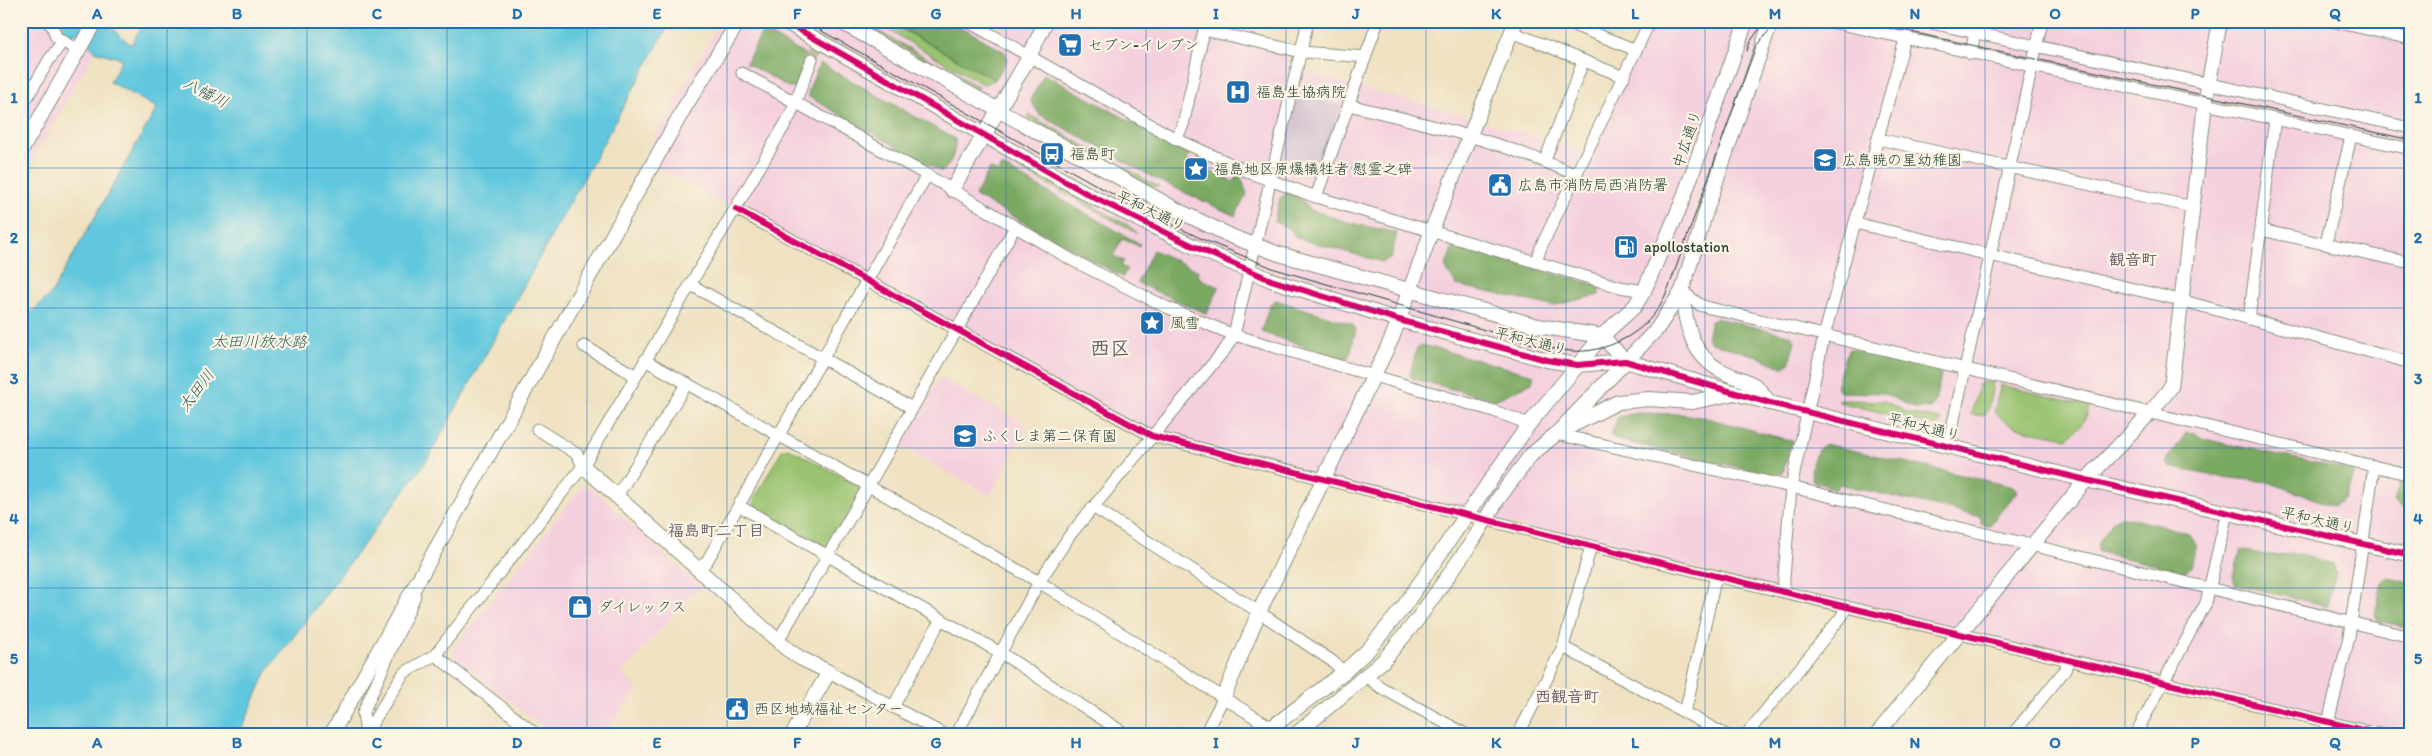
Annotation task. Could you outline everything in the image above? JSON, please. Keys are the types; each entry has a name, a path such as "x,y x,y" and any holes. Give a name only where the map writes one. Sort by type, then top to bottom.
{"street":[{"path":"46,21 52,25 56,37 80,46"},
{"path":"21,151 95,21"},
{"path":"331,735 437,543 686,105 739,21"},
{"name":"平和大通り","path":"784,21 1091,196 1271,280 1399,320 1547,360 1577,365 1625,361 1770,403 2086,480 2411,555"},
{"name":"平和大通り","path":"839,21 1179,211 1254,245 1408,291 1538,326 1602,336"},
{"path":"967,21 1176,139 1316,198 1536,262 1644,291"},
{"path":"952,190 1029,57 1046,21"},
{"path":"956,735 1039,582 1070,535 1226,348 1234,335 1308,21"},
{"path":"1316,198 1378,21"},
{"path":"1562,21 1636,50"},
{"path":"1536,262 1650,21"},
{"name":"中広通り","path":"1272,732 1368,650 1402,610 1529,424 1602,336 1624,317 1644,291 1682,202 1746,21"},
{"path":"1295,735 1367,677 1383,661 1417,620 1472,542 1484,520 1531,455 1556,434 1657,329 1682,291 1706,211 1771,21"},
{"path":"1827,21 2411,149"},
{"path":"1783,591 1791,487 1824,336 1910,21"},
{"path":"1922,21 1976,27 2037,45 2411,128"},
{"path":"1948,446 2042,21"},
{"path":"1876,735 2086,480 2150,413 2171,387 2205,104 2220,21"},
{"path":"2331,21 2411,39"},
{"path":"1176,139 1183,125 1205,26 1302,52 1366,57"},
{"path":"1204,735 1223,699 1259,612 1399,320 1408,291 1514,27 1583,62 1624,78"},
{"path":"1972,54 1976,27"},
{"path":"21,108 49,60 63,41"},
{"path":"365,734 404,673 435,655 583,466 736,209 796,103 812,59"},
{"path":"1545,160 1583,62"},
{"path":"742,73 928,175 1015,227 1166,307 1234,335 1372,377 1494,411 1529,424"},
{"path":"1349,105 1470,136 1545,160 1576,175"},
{"path":"2249,319 2275,119"},
{"path":"2326,244 2351,136"},
{"path":"1878,139 2192,207"},
{"path":"699,570 707,560 780,436 928,175"},
{"path":"736,209 957,332 1152,436 1468,514 1484,520 2384,735"},
{"path":"1855,223 2180,300 2411,363"},
{"path":"778,641 870,485 1015,227"},
{"path":"2261,230 2411,263"},
{"path":"691,285 912,408"},
{"path":"1682,291 1705,306 2411,475"},
{"path":"1682,291 1684,314 1690,335 1701,355 1720,371 1754,385 1770,403"},
{"path":"1602,336 1625,361"},
{"path":"584,346 636,376"},
{"path":"645,360 870,485 1039,582 1272,732"},
{"path":"617,496 686,384"},
{"path":"1556,434 1618,402 1649,399 1692,402 1734,394"},
{"path":"537,429 577,454 583,466 778,641 800,658 945,735"},
{"path":"1556,434 1791,487 2411,637"},
{"path":"2325,735 2351,622 2374,466"},
{"path":"738,506 1001,653 1128,735"},
{"path":"1093,507 1259,612 1332,661 1344,672"},
{"path":"2135,735 2206,603 2227,512"},
{"path":"365,734 363,713 437,543"},
{"path":"1518,735 1562,647 1592,546"},
{"path":"1683,711 1687,704 1716,576"},
{"path":"1746,735 1842,616 1846,606"},
{"path":"893,707 941,619"},
{"path":"1562,647 1726,735"},
{"path":"435,655 537,735"},
{"path":"2012,735 2065,670 2068,659"},
{"path":"792,735 829,672"},
{"path":"1367,677 1380,687 1468,735"}],"shaded area":[{"path":"21,21 111,21 21,182"},
{"path":"720,21 1208,21 1252,46 1286,53 1290,58 1288,66 1295,69 1587,151 1650,21 2411,21 2411,735 2387,735 1140,435 643,159"},
{"path":"1297,92 1341,107 1315,179 1280,166"},
{"name":"ふくしま第二保育園","path":"940,378 1028,426 990,495 902,447"},
{"path":"590,487 704,590 696,590 620,674 638,689 602,735 554,735 455,658 454,648 581,488"}],"green space":[{"path":"856,21 860,21 979,87 978,90"},
{"path":"872,21 893,21 892,24 995,80 983,84"},
{"path":"893,21 951,21 1005,52 1007,60 995,80 892,23"},
{"path":"763,31 811,58 796,87 790,88 746,63"},
{"path":"820,63 955,139 954,153 945,170 941,172 809,97 808,91"},
{"path":"1044,74 1183,150 1191,151 1187,161 1234,182 1239,172 1247,194 1235,216 1156,179 1039,114 1030,100"},
{"path":"1030,115 1159,187 1150,186 1028,118"},
{"path":"1007,158 1129,226 1137,233 1005,161"},
{"path":"1002,166 1140,244 1139,246 1122,239 1113,256 1124,261 1121,266 1127,269 1123,277 975,196 990,168 998,173"},
{"path":"1288,193 1300,197 1309,209 1347,222 1397,233 1391,258 1382,262 1296,238 1289,228 1274,222 1280,198"},
{"path":"1453,246 1601,286 1599,295 1552,306 1456,285 1445,267"},
{"path":"1153,250 1199,271 1197,277 1219,287 1207,314 1137,283"},
{"path":"1276,300 1352,324 1356,329 1350,354 1346,360 1261,332 1270,304"},
{"path":"1717,318 1792,336 1795,341 1789,364 1782,368 1757,356 1711,343 1707,338 1711,321"},
{"path":"1422,345 1534,375 1532,383 1495,400 1413,379 1410,375 1416,350"},
{"path":"1849,349 1938,370 1941,375 1935,403 1930,409 1915,408 1882,393 1840,392 1836,386"},
{"path":"1984,382 1993,383 1988,411 1983,416 1971,414 1979,384"},
{"path":"2001,385 2089,406 2087,415 2082,424 2067,438 2018,427 2000,418 1994,412"},
{"path":"1839,400 1884,401 1911,414 1942,419 1936,426 1839,402"},
{"path":"1637,413 1682,414 1707,418 1792,441 1783,472 1776,476 1614,439 1611,435 1618,417"},
{"path":"2186,433 2196,434 2204,439 2354,471 2346,498 2333,506 2268,482 2214,476 2169,467 2166,462"},
{"path":"1825,444 2014,487 2017,492 1989,526 1981,524 1981,517 1839,484 1835,489 1813,481 1811,471 1813,461 1818,451"},
{"path":"788,448 861,487 861,492 832,543 825,547 754,506 753,501 782,450"},
{"path":"2399,483 2411,484 2411,506 2400,508 2394,502"},
{"path":"2121,516 2190,533 2196,544 2191,567 2186,572 2099,552 2097,546 2113,520"},
{"path":"2241,550 2266,555 2301,554 2332,564 2336,572 2327,606 2235,584 2233,576"},
{"path":"2389,578 2411,583 2411,628 2378,621 2375,614 2382,582"}],"water":[{"name":"太田川放水路","path":"58,21 102,22 109,25 131,45 144,21 671,21 426,462 266,673 239,735 21,735 21,322 51,294 157,108 110,82 122,59 95,51 76,31 73,36 61,29 64,25"}],"tunnel":[{"path":"812,59 827,21"}],"tram line":[{"path":"804,21 1130,204 1202,239 1275,269 1540,346 1567,351 1597,349 1622,340 1644,325 1660,305 1672,277 1756,46 1777,21"},
{"path":"1747,51 1750,42 1765,21"},
{"path":"1860,21 2411,140"}],"cycle path":[{"path":"784,21 1091,196 1193,246 1271,280 1399,320 1547,360 1577,365 1625,361 1770,403 2086,480 2411,555"},
{"path":"736,209 1152,436 1591,546 2383,735"}],"place":[{"name":"セブン-イレブン","path":"1070,45"},
{"name":"福島生協病院","path":"1238,92"},
{"name":"福島町","path":"1052,154"},
{"name":"広島暁の星幼稚園","path":"1825,160"},
{"name":"福島地区原爆犠牲者 慰霊之碑","path":"1196,169"},
{"name":"広島市消防局西消防署","path":"1500,185"},
{"name":"apollostation","path":"1626,247"},
{"name":"風雪","path":"1152,323"},
{"name":"ふくしま第二保育園","path":"965,436"},
{"name":"ダイレックス","path":"580,607"},
{"name":"西区地域福祉センター","path":"737,709"}],"district":[{"name":"観音町","path":"2133,259"},
{"name":"西区","path":"1110,348"},
{"name":"福島町二丁目","path":"716,530"},
{"name":"西観音町","path":"1567,696"}],"water label":[{"name":"八幡川","path":"206,92"},
{"name":"太田川","path":"196,390"}]}
